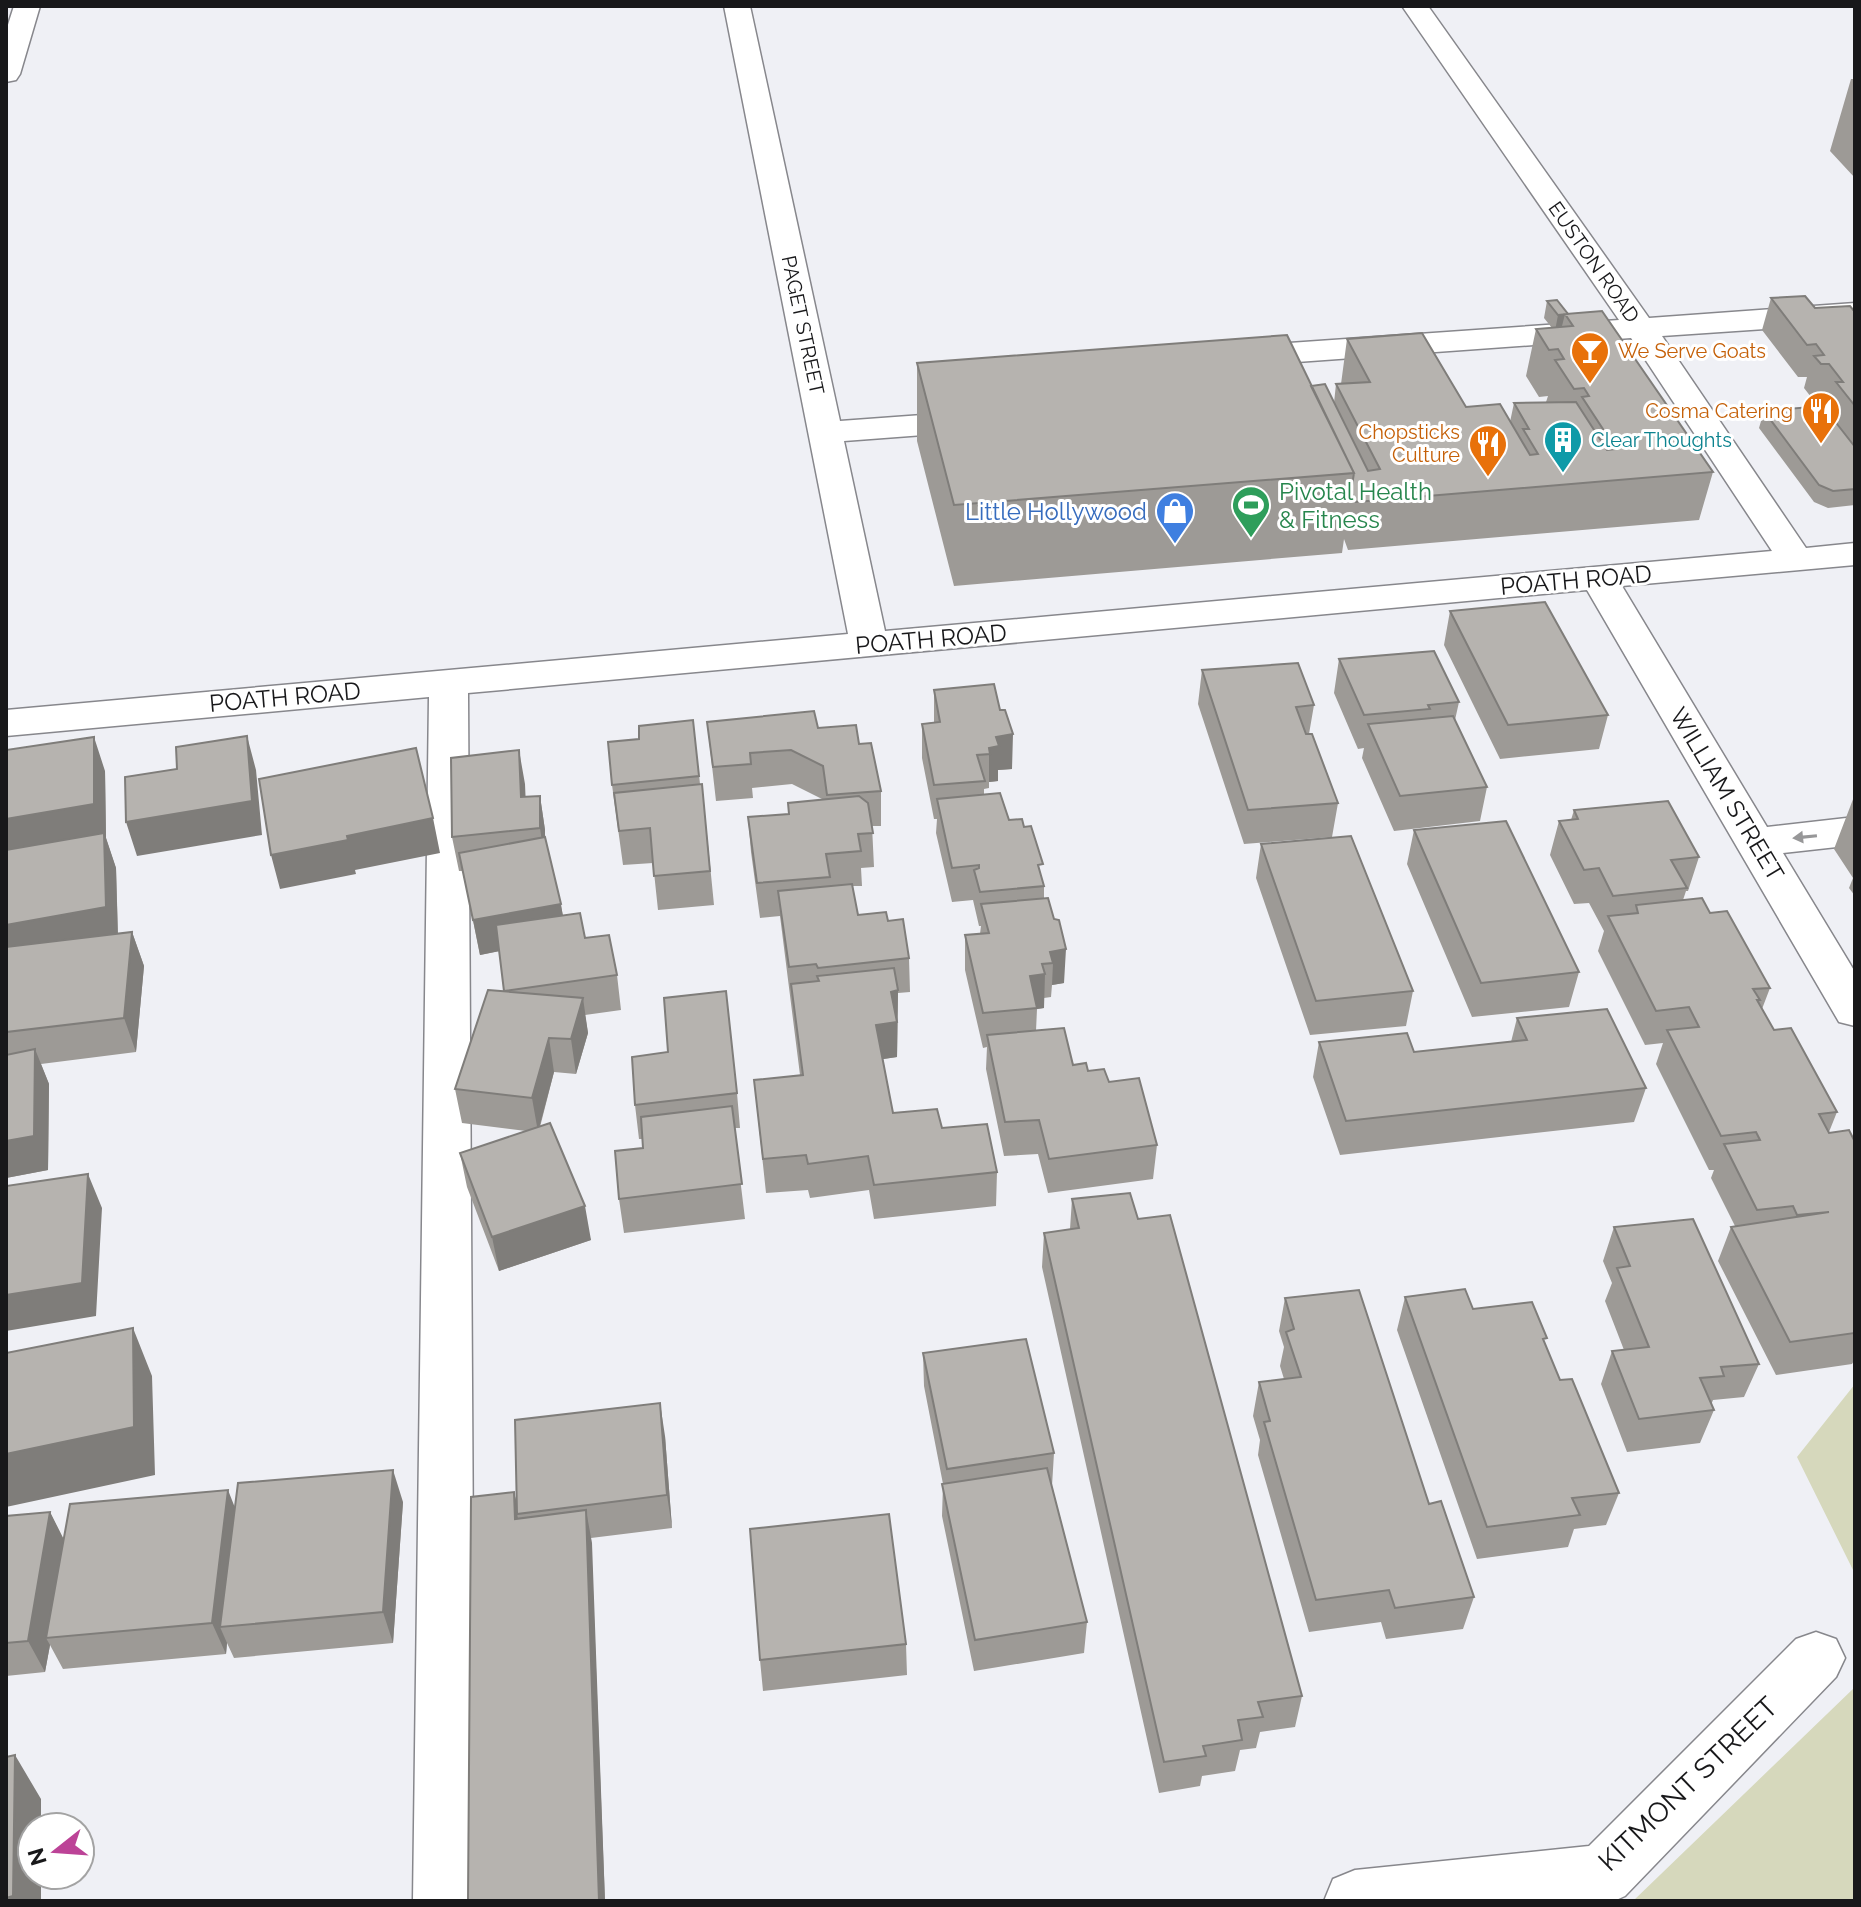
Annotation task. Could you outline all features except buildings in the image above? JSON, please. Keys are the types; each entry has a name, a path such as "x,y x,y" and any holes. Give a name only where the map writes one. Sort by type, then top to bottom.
{"street":[{"path":"6,74 27,6"},
{"name":"PAGET STREET","path":"737,6 869,645"},
{"name":"EUSTON ROAD","path":"1415,6 1642,330 1796,560"},
{"path":"1218,396 1289,353 1855,313"},
{"path":"825,432 1000,419"},
{"name":"POATH ROAD","path":"6,723 1855,554"},
{"name":"WILLIAM STREET","path":"1598,577 1855,1010"},
{"path":"444,1901 449,682"},
{"path":"1755,842 1855,831"},
{"name":"KITMONT STREET","path":"1355,1901 1603,1875 1816,1658"}],"green space":[{"path":"1855,1384 1855,1574 1797,1457"},
{"path":"1855,1687 1855,1901 1633,1901"}],"place":[{"name":"We Serve Goats","path":"1590,385"},
{"name":"Cosma Catering","path":"1821,445"},
{"name":"Clear Thoughts","path":"1563,474"},
{"name":"Chopsticks Culture","path":"1488,478"},
{"name":"Pivotal Health & Fitness","path":"1251,539"},
{"name":"Little Hollywood","path":"1175,545"}]}
